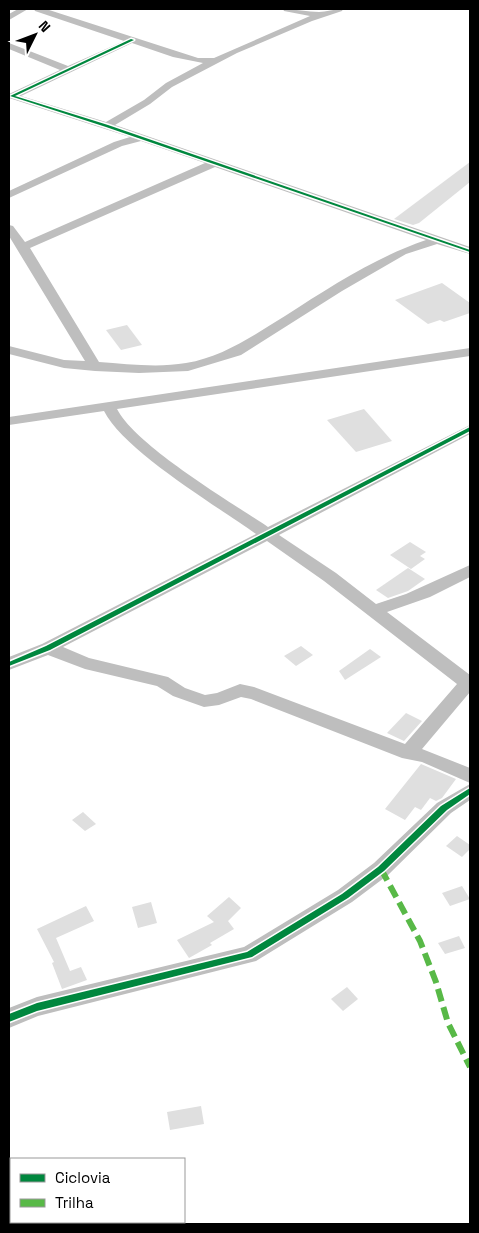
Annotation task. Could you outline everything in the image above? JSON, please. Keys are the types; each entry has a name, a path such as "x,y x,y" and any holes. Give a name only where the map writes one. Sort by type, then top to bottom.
{"street":[{"path":"9,17 24,9"},
{"path":"38,9 200,64"},
{"path":"51,13 61,9"},
{"path":"287,9 307,16"},
{"path":"107,126 200,64 218,60 307,16 322,15 339,9"},
{"path":"10,95 132,40"},
{"path":"9,46 68,70"},
{"path":"10,95 122,131 470,251"},
{"path":"118,144 122,131"},
{"path":"9,195 118,144 140,138"},
{"path":"23,247 215,163"},
{"path":"9,228 23,247 95,366"},
{"path":"9,350 64,364 139,369 188,367 236,352 338,288 402,252 436,240"},
{"path":"9,421 470,352"},
{"path":"108,405 115,419 144,447 375,610 468,682 408,753"},
{"path":"10,660 48,648 470,429"},
{"path":"375,610 396,605 418,596 470,570"},
{"path":"48,648 85,664 162,681 179,692 204,701 219,699 240,690 254,693 408,753 426,756 470,776"},
{"path":"9,1018 38,1008 248,955 345,896 381,869 444,808 470,790"}],"building":[{"path":"470,162 470,182 419,223 413,225 394,219"},
{"path":"442,283 470,303 470,313 444,322 440,320 428,324 395,300"},
{"path":"127,325 142,345 121,350 106,330"},
{"path":"364,409 392,441 356,452 327,420"},
{"path":"410,542 426,552 420,556 425,559 411,569 390,555"},
{"path":"408,568 425,579 408,591 388,598 376,590"},
{"path":"301,646 313,655 296,666 284,656"},
{"path":"370,649 381,657 345,680 339,671"},
{"path":"406,713 422,721 404,741 387,733"},
{"path":"421,764 456,779 442,798 436,801 430,798 421,810 415,807 405,820 385,809"},
{"path":"83,812 96,824 85,831 72,820"},
{"path":"457,836 470,845 470,849 462,857 446,846"},
{"path":"462,886 470,899 450,906 442,893"},
{"path":"229,897 241,908 228,921 234,929 210,943 212,945 189,958 177,940 214,922 207,916"},
{"path":"151,902 157,923 138,928 132,907"},
{"path":"86,906 94,921 56,938 70,971 81,967 87,980 62,989 52,963 54,962 37,929"},
{"path":"459,936 465,948 445,954 438,943"},
{"path":"347,987 358,999 343,1011 331,999"},
{"path":"201,1106 204,1124 170,1130 167,1112"}],"marked path":[{"path":"381,869 420,941 436,982 448,1023 470,1067"}],"cycle path":[{"path":"132,40 12,96 107,126 470,251"},
{"path":"9,664 48,648 470,429"},
{"path":"9,1018 37,1007 249,955 345,896 381,869 444,808 470,791"}]}
